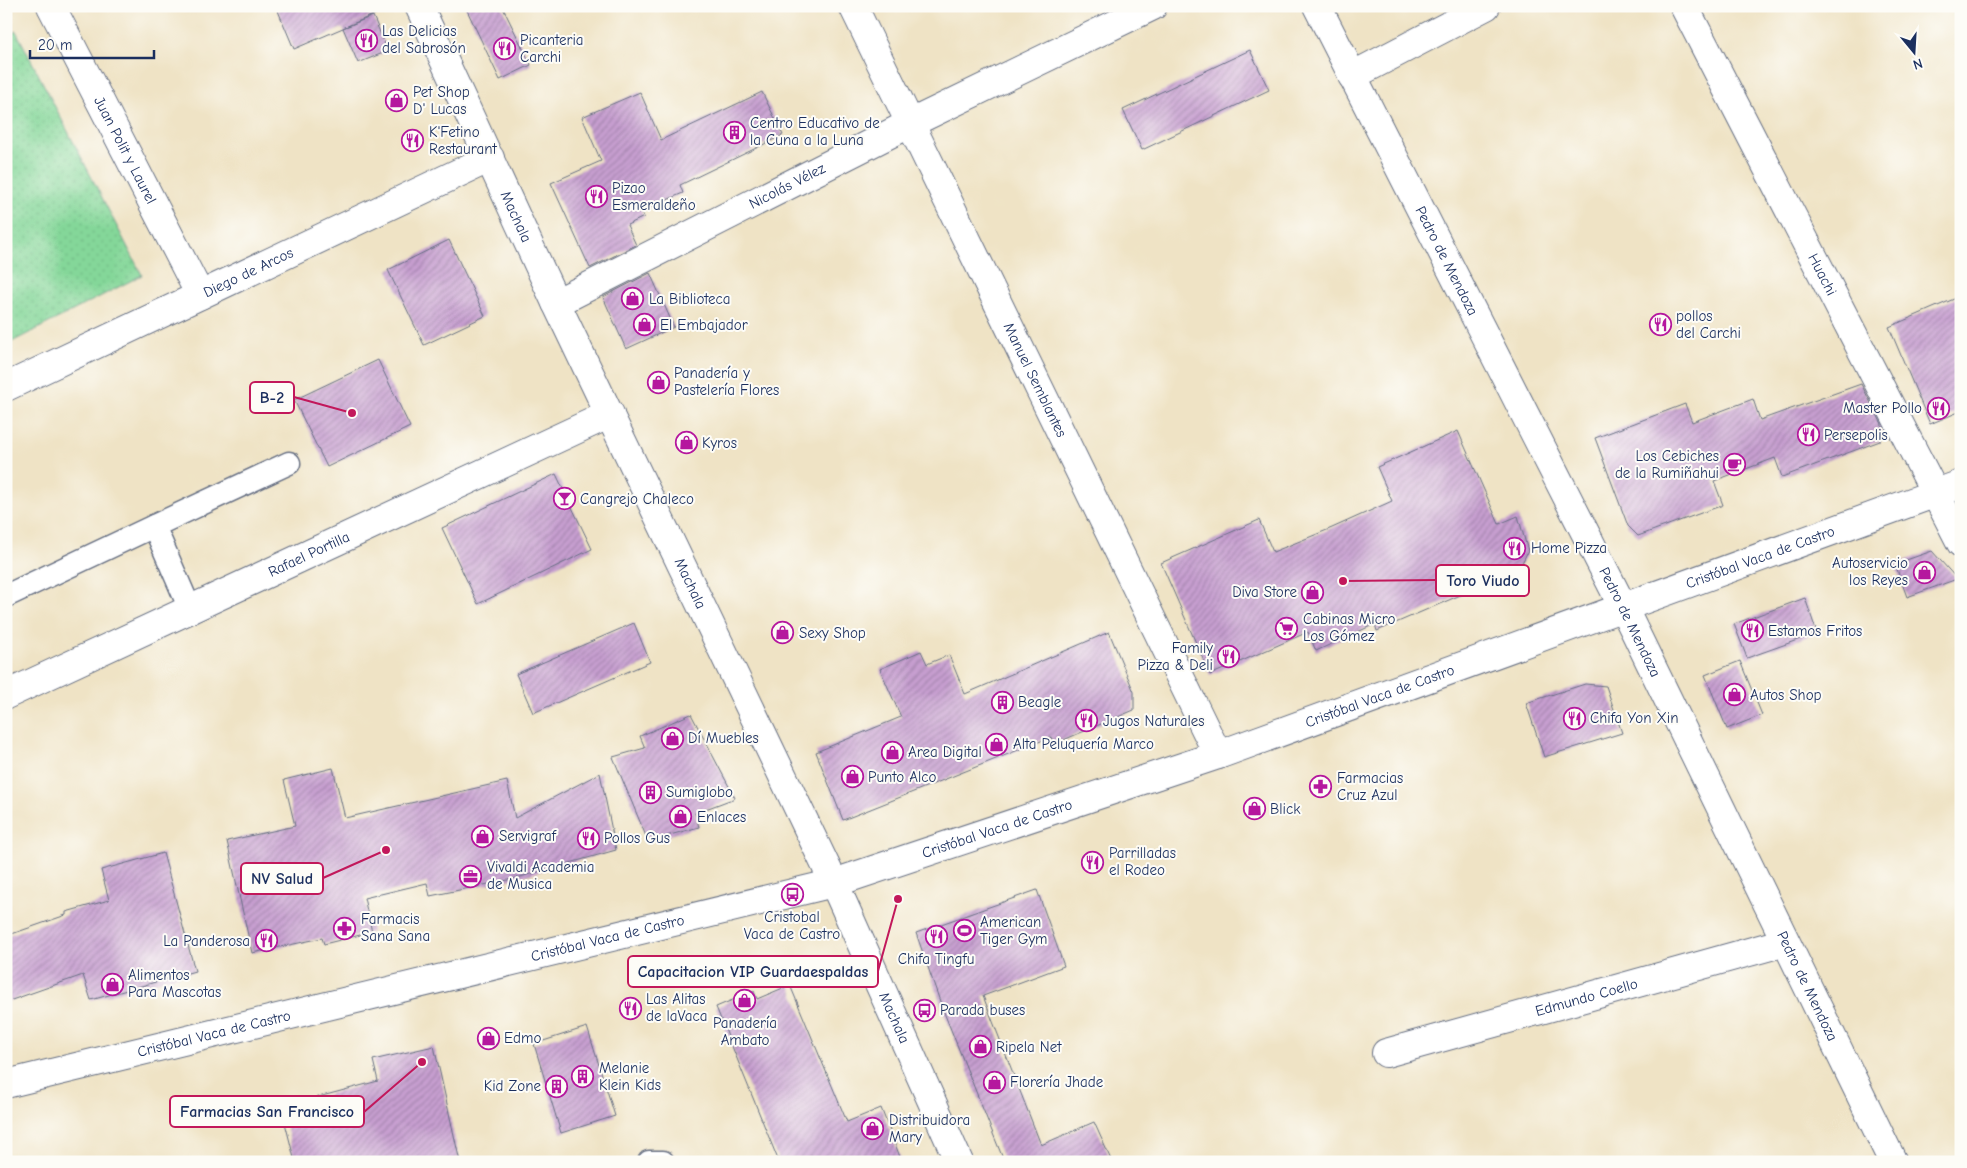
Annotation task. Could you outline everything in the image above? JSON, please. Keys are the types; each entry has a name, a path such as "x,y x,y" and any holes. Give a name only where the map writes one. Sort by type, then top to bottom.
{"street":[{"name":"Juan Polit y Laurel","path":"51,6 200,296"},
{"name":"Machala","path":"419,6 556,303 834,883 959,1162"},
{"name":"Manuel Semblantes","path":"853,6 1218,755"},
{"name":"Nicolás Vélez","path":"556,303 909,124 1154,6"},
{"name":"Pedro de Mendoza","path":"1317,6 1622,607 1893,1162"},
{"path":"1352,76 1486,6"},
{"name":"Huachi","path":"1684,6 1948,488 1961,543"},
{"name":"Diego de Arcos","path":"6,387 490,158"},
{"name":"Rafael Portilla","path":"6,695 610,414"},
{"name":"Cristóbal Vaca de Castro","path":"6,1084 834,883 1218,755 1948,488"},
{"name":"Edmundo Coello","path":"1386,1053 1785,942"}],"lane":[{"path":"6,596 289,462"},
{"path":"154,526 190,609"},
{"path":"649,1162 663,1162"}],"green space":[{"path":"16,31 142,275 6,345 6,35"}],"building":[{"path":"276,6 394,6 294,49"},
{"name":"Picanteria Carchi","path":"465,6 502,6 531,65 500,80"},
{"name":"Las Delicias del Sabrosón","path":"373,16 388,51 358,63 343,28"},
{"path":"1250,50 1269,90 1142,150 1123,110"},
{"path":"640,92 661,140 762,92 783,135 680,185 683,193 641,211 644,217 627,225 636,245 590,268 551,183 601,161 582,117"},
{"path":"449,240 485,316 424,345 388,270"},
{"path":"650,273 674,327 626,349 603,297"},
{"path":"1961,296 1961,411 1930,424 1889,327"},
{"path":"378,360 410,427 327,467 294,400"},
{"path":"1861,384 1882,424 1880,441 1782,477 1775,458 1714,481 1723,505 1638,536 1628,526 1595,438 1685,404 1692,422 1753,399 1760,420"},
{"path":"1458,431 1499,524 1518,516 1528,551 1521,565 1500,578 1377,631 1375,624 1316,651 1308,632 1210,675 1161,563 1259,520 1273,552 1332,528 1392,501 1377,467"},
{"path":"556,474 592,549 478,604 442,528"},
{"name":"Autoservicio los Reyes","path":"1932,551 1957,579 1907,597 1895,564"},
{"path":"1805,598 1817,633 1747,658 1734,624"},
{"path":"634,623 650,662 533,713 516,674"},
{"path":"1109,632 1134,692 1134,710 1054,744 1051,737 843,820 816,752 901,717 880,669 921,651 927,664 949,655 965,694"},
{"name":"Autos Shop","path":"1740,661 1762,715 1727,729 1705,675"},
{"name":"Chifa Yon Xin","path":"1585,684 1606,686 1622,733 1544,757 1526,703"},
{"path":"691,714 735,798 695,813 699,827 648,841 613,757 645,748 640,736"},
{"path":"333,768 345,818 507,781 515,818 600,773 616,850 513,879 430,896 427,883 364,898 372,932 324,944 322,938 252,953 227,841 295,826 284,780"},
{"path":"163,853 195,971 91,1000 83,975 6,1002 6,936 66,915 66,912 109,900 101,870"},
{"path":"1037,890 1064,966 983,996 1041,1145 1094,1122 1112,1162 1002,1162 1004,1161 943,1010 916,933"},
{"path":"790,985 847,1122 881,1108 902,1162 779,1162 716,1007 754,991 757,999"},
{"name":"Melanie Klein Kids","path":"587,1027 615,1116 561,1133 534,1044"},
{"path":"434,1046 460,1162 295,1162 283,1115 287,1114 285,1106 378,1081 373,1060"}],"place":[{"name":"Las Delicias del Sabrosón","path":"366,40"},
{"name":"Picanteria Carchi","path":"504,49"},
{"name":"Pet Shop D' Lucas","path":"397,101"},
{"name":"Centro Educativo de la Cuna a la Luna","path":"734,132"},
{"name":"K'Fetino Restaurant","path":"413,141"},
{"name":"Pizao Esmeraldeño","path":"596,197"},
{"name":"La Biblioteca","path":"633,299"},
{"name":"El Embajador","path":"644,325"},
{"name":"pollos del Carchi","path":"1660,325"},
{"name":"Panadería y Pastelería Flores","path":"658,382"},
{"name":"Master Pollo","path":"1938,408"},
{"name":"B-2","path":"352,413"},
{"name":"Persepolis","path":"1808,435"},
{"name":"Kyros","path":"686,443"},
{"name":"Los Cebiches de la Rumiñahui","path":"1735,465"},
{"name":"Cangrejo Chaleco","path":"564,499"},
{"name":"Home Pizza","path":"1515,548"},
{"name":"Autoservicio los Reyes","path":"1924,572"},
{"name":"Toro Viudo","path":"1343,581"},
{"name":"Diva Store","path":"1313,592"},
{"name":"Cabinas Micro Los Gómez","path":"1287,628"},
{"name":"Estamos Fritos","path":"1752,631"},
{"name":"Sexy Shop","path":"783,633"},
{"name":"Family Pizza & Deli","path":"1229,657"},
{"name":"Autos Shop","path":"1734,695"},
{"name":"Beagle","path":"1002,702"},
{"name":"Chifa Yon Xin","path":"1574,718"},
{"name":"Jugos Naturales","path":"1087,721"},
{"name":"Dí Muebles","path":"672,738"},
{"name":"Alta Peluquería Marco","path":"997,744"},
{"name":"Area Digital","path":"892,752"},
{"name":"Punto Alco","path":"852,777"},
{"name":"Farmacias Cruz Azul","path":"1321,787"},
{"name":"Sumiglobo","path":"650,792"},
{"name":"Blick","path":"1254,809"},
{"name":"Enlaces","path":"681,817"},
{"name":"Servigraf","path":"483,836"},
{"name":"Pollos Gus","path":"588,838"},
{"name":"NV Salud","path":"386,850"},
{"name":"Parrilladas el Rodeo","path":"1093,862"},
{"name":"Vivaldi Academia de Musica","path":"471,876"},
{"name":"Cristobal Vaca de Castro","path":"792,894"},
{"name":"Capacitacion VIP Guardaespaldas","path":"898,899"},
{"name":"Farmacis Sana Sana","path":"345,928"},
{"name":"American Tiger Gym","path":"964,931"},
{"name":"Chifa Tingfu","path":"936,936"},
{"name":"La Panderosa","path":"266,941"},
{"name":"Alimentos Para Mascotas","path":"112,984"},
{"name":"Panadería Ambato","path":"745,1000"},
{"name":"Las Alitas de laVaca","path":"630,1008"},
{"name":"Parada buses","path":"924,1010"},
{"name":"Edmo","path":"488,1038"},
{"name":"Ripela Net","path":"980,1047"},
{"name":"Farmacias San Francisco","path":"422,1062"},
{"name":"Melanie Klein Kids","path":"583,1077"},
{"name":"Florería Jhade","path":"994,1082"},
{"name":"Kid Zone","path":"557,1086"},
{"name":"Distribuidora Mary","path":"873,1129"}]}
